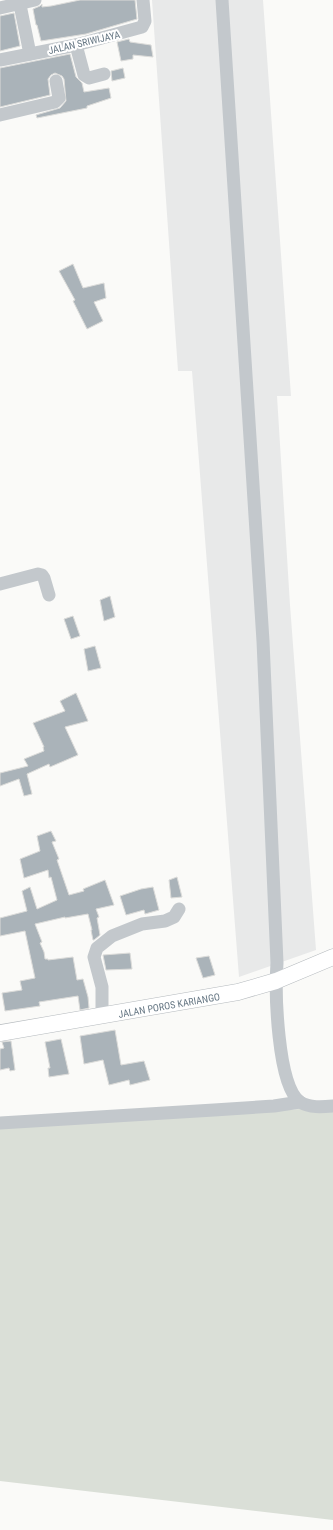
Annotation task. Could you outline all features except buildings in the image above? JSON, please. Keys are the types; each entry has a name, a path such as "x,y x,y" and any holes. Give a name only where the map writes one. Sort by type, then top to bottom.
{"main road":[{"name":"JALAN POROS KARIANGO","path":"0,1033 238,992 276,981 333,957"}],"street":[{"path":"0,8 20,2 34,0"},
{"path":"222,0 263,641 277,963 276,981 280,1045 285,1074 291,1091 300,1102"},
{"path":"20,2 30,54"},
{"name":"JALAN SRIWIJAYA","path":"0,60 76,45 142,27 144,26 145,21 144,2"},
{"path":"76,45 84,75 89,78 104,74"},
{"path":"0,115 56,102 59,98 56,81"},
{"path":"0,584 38,574 42,575 44,578 49,595"},
{"path":"102,1016 102,987 94,957 97,948 112,936 142,924 170,919 174,917 179,909"},
{"path":"0,1123 274,1106 300,1102 314,1107 333,1106"}],"shaded area":[{"path":"152,0 263,0 291,396 277,396 290,605 316,950 239,977 192,371 178,371"},
{"path":"333,1107 333,1520 0,1481 0,1127"}]}
